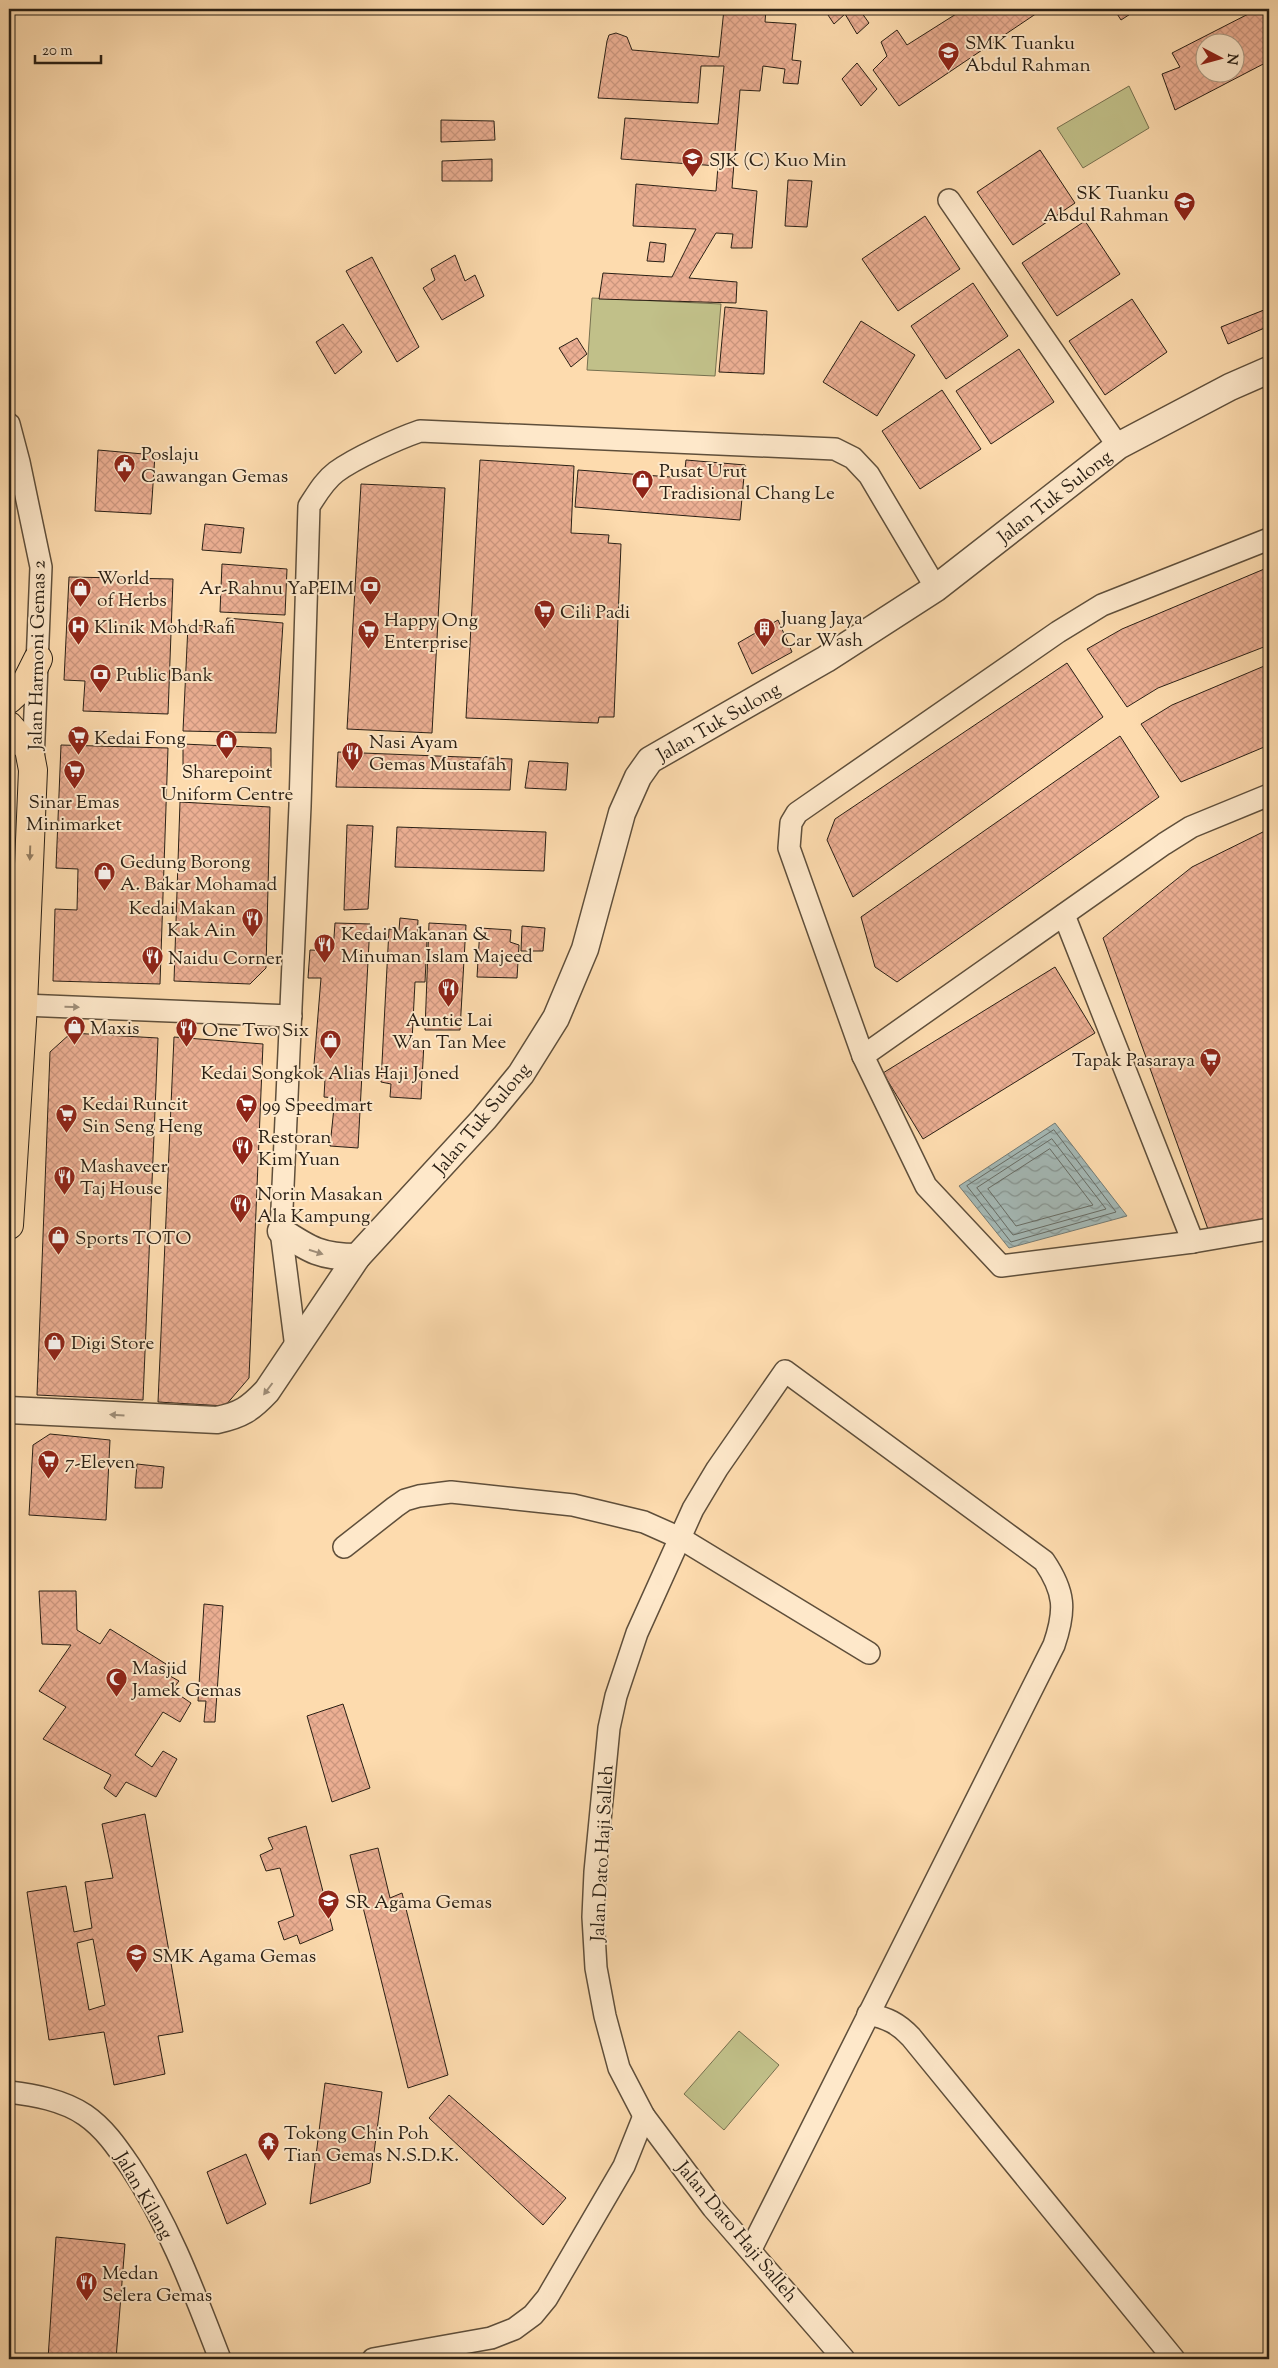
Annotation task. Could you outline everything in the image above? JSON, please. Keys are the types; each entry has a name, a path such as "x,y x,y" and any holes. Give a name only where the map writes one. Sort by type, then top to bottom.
{"highway":[{"path":"9,699 26,683 38,659"},
{"path":"9,726 29,749 33,770 25,958 16,994 9,1226"}],"street":[{"path":"949,200 1118,446"},
{"name":"Jalan Tuk Sulong","path":"9,1410 217,1420 238,1415 267,1392 357,1257 497,1104 521,1074 556,1018 585,949 622,813 638,777 650,760 826,659 936,588 1118,446 1230,387 1269,370"},
{"name":"Jalan Harmoni Gemas 2","path":"9,424 42,567 33,770"},
{"path":"296,1348 281,1231 291,1016 309,506 322,486 336,472 403,437 420,431 834,449 853,458 869,475 936,588"},
{"path":"1269,539 1102,605 1058,632 797,813 791,823 789,848 863,1056 926,1186 1001,1266 1192,1242 1269,1229"},
{"path":"863,1056 1164,844 1191,828 1269,795"},
{"path":"1064,915 1192,1242"},
{"path":"16,994 291,1016"},
{"path":"281,1231 309,1249 333,1257 357,1257"},
{"name":"Jalan Dato Haji Salleh","path":"844,2359 751,2249 713,2208 644,2116 619,2068 605,2016 596,1968 593,1916 595,1872 609,1728 616,1696 637,1633 693,1509 717,1469 785,1371 1033,1550 1044,1561 1056,1578 1061,1599 1062,1620 1054,1645 868,2014"},
{"path":"344,1547 406,1500 432,1493 451,1492 573,1505 644,1522 680,1538 869,1653"},
{"path":"751,2249 868,2014 888,2018 899,2024 911,2037 1174,2359"},
{"name":"Jalan Kilang","path":"9,2092 48,2099 66,2105 98,2125 115,2145 145,2189 180,2257 220,2359"},
{"path":"373,2359 491,2338 514,2329 533,2315 547,2298 624,2166 644,2116"}],"shaded area":[{"path":"1129,86 1149,128 1083,168 1057,128"},
{"path":"592,298 721,304 715,376 587,370"},
{"path":"739,2031 779,2065 724,2130 684,2094"}],"water":[{"path":"1055,1123 1127,1216 1009,1248 959,1186"}],"building":[{"path":"724,9 766,9 765,22 796,24 792,60 801,61 798,84 783,83 785,69 763,66 760,91 740,90 732,188 757,191 752,248 731,248 733,234 716,233 689,278 737,282 736,303 599,299 603,273 672,277 696,229 633,226 636,184 716,191 718,166 621,159 625,118 718,124 724,66 701,66 698,103 598,98 609,35 616,33 627,37 632,50 719,57"},
{"path":"824,9 859,9 869,23 857,34 845,14 834,24"},
{"path":"964,9 1043,9 899,106 873,70 887,56 881,42 897,30 907,45"},
{"path":"1114,9 1138,9 1121,20"},
{"path":"1258,9 1269,9 1269,61 1246,73 1246,32 1213,32"},
{"path":"1196,41 1196,82 1229,82 1175,110 1162,74 1180,67 1172,53"},
{"path":"857,63 877,89 861,106 842,79"},
{"path":"441,120 494,121 495,140 441,142"},
{"path":"1040,150 1075,203 1013,245 977,192"},
{"path":"492,159 492,181 442,181 442,161"},
{"path":"788,180 812,181 807,227 785,226"},
{"path":"925,216 960,269 898,311 862,259"},
{"path":"1085,221 1120,274 1057,316 1022,263"},
{"path":"650,242 666,244 664,262 647,261"},
{"path":"455,255 465,281 475,275 484,296 442,320 423,288 435,280 431,269"},
{"path":"372,257 419,347 397,362 346,271"},
{"path":"973,283 1008,336 946,379 911,326"},
{"path":"1132,299 1167,352 1105,395 1069,341"},
{"path":"725,307 767,311 764,374 719,372"},
{"path":"1269,308 1269,326 1228,344 1221,327"},
{"path":"861,321 915,355 877,416 823,382"},
{"path":"343,324 362,352 335,374 316,342"},
{"path":"577,338 587,354 571,367 559,348"},
{"path":"1019,349 1054,402 991,444 956,391"},
{"path":"942,390 981,449 920,489 882,431"},
{"name":"Poslaju Cawangan Gemas","path":"98,450 155,455 151,514 95,511"},
{"name":"Cili Padi","path":"480,460 574,466 571,533 609,535 608,543 621,544 614,717 599,717 598,723 466,718"},
{"path":"686,460 745,465 740,520 575,507 578,470 684,478"},
{"path":"361,484 445,488 432,733 347,729"},
{"path":"205,524 244,528 241,553 202,550"},
{"path":"222,564 287,569 285,615 220,612"},
{"path":"1269,567 1269,645 1158,688 1127,707 1087,649 1122,629"},
{"path":"69,577 173,579 168,714 83,711 85,681 64,680"},
{"path":"227,618 283,623 276,733 183,731 188,625 225,627"},
{"name":"Juang Jaya Car Wash","path":"778,620 792,652 752,674 738,643"},
{"path":"1067,663 1103,717 853,897 827,840 835,819"},
{"path":"1269,664 1269,745 1181,782 1141,724 1172,705"},
{"path":"1120,736 1159,797 897,982 875,967 861,917"},
{"name":"Sharepoint Uniform Centre","path":"183,744 271,748 271,773 183,770"},
{"path":"61,745 168,748 160,984 53,981 55,909 77,910 78,869 56,868"},
{"path":"338,752 512,759 510,790 336,787"},
{"path":"529,761 568,763 566,790 525,788"},
{"path":"180,802 270,807 266,968 250,984 174,981"},
{"path":"347,825 373,826 368,909 344,910"},
{"path":"397,827 546,832 544,871 395,867"},
{"name":"Tapak Pasaraya","path":"1269,829 1269,1218 1209,1232 1103,938 1192,867"},
{"path":"400,918 418,920 417,940 427,941 425,982 415,982 412,1041 424,1042 421,1099 390,1097 391,1084 381,1082 389,929 399,930"},
{"path":"335,923 370,924 358,1148 330,1146 335,1098 324,1097 325,1079 313,1077 321,978 308,978 310,950 333,951"},
{"path":"429,923 466,925 460,1030 425,1030"},
{"path":"522,926 545,928 543,951 521,951"},
{"path":"480,928 511,930 510,942 519,945 517,978 477,977"},
{"path":"1055,967 1095,1033 923,1139 883,1073"},
{"path":"71,1033 158,1038 143,1400 37,1395 50,1052"},
{"path":"174,1037 263,1044 249,1378 225,1406 158,1402"},
{"path":"50,1434 110,1440 106,1520 29,1515 33,1445"},
{"path":"137,1464 164,1467 162,1488 135,1488"},
{"name":"Masjid Jamek Gemas","path":"39,1591 76,1591 77,1630 100,1644 110,1629 166,1664 161,1671 179,1681 172,1690 191,1703 180,1722 163,1712 135,1755 152,1767 163,1751 177,1759 156,1797 126,1782 116,1797 104,1788 111,1775 43,1739 66,1707 39,1691 71,1645 42,1644"},
{"path":"204,1604 223,1606 215,1722 204,1722 206,1701 198,1701"},
{"path":"343,1704 370,1788 332,1802 307,1716"},
{"name":"SMK Agama Gemas","path":"145,1814 183,2032 158,2036 165,2074 114,2085 104,2032 49,2040 27,1892 66,1886 74,1932 92,1928 85,1882 113,1878 102,1824","holes":["93,1939 105,2005 89,2010 77,1943"]},
{"path":"306,1826 333,1930 300,1944 297,1935 284,1940 278,1922 294,1916 280,1868 266,1871 260,1855 273,1849 268,1838"},
{"path":"378,1848 390,1898 402,1893 448,2075 408,2088 350,1855"},
{"path":"325,2083 382,2092 370,2183 310,2204"},
{"path":"449,2095 566,2198 543,2225 429,2118"},
{"path":"246,2154 266,2204 227,2224 207,2172"},
{"name":"Medan Selera Gemas","path":"56,2237 125,2244 116,2359 48,2359"}],"place":[{"name":"SMK Tuanku Abdul Rahman","path":"949,72"},
{"name":"SJK (C) Kuo Min","path":"693,178"},
{"name":"SK Tuanku Abdul Rahman","path":"1185,222"},
{"name":"Poslaju Cawangan Gemas","path":"125,483"},
{"name":"Pusat Urut Tradisional Chang Le","path":"643,500"},
{"name":"Ar-Rahnu YaPEIM","path":"370,606"},
{"name":"World of Herbs","path":"81,607"},
{"name":"Cili Padi","path":"544,630"},
{"name":"Klinik Mohd Rafi","path":"78,645"},
{"name":"Juang Jaya Car Wash","path":"765,647"},
{"name":"Happy Ong Enterprise","path":"368,649"},
{"name":"Public Bank","path":"100,693"},
{"name":"Kedai Fong","path":"78,756"},
{"name":"Sharepoint Uniform Centre","path":"227,759"},
{"name":"Nasi Ayam Gemas Mustafah","path":"353,771"},
{"name":"Sinar Emas Minimarket","path":"74,789"},
{"name":"Gedung Borong A. Bakar Mohamad","path":"104,891"},
{"name":"Kedai Makan Kak Ain","path":"252,937"},
{"name":"Kedai Makanan & Minuman Islam Majeed","path":"325,963"},
{"name":"Naidu Corner","path":"152,976"},
{"name":"Auntie Lai Wan Tan Mee","path":"449,1007"},
{"name":"Maxis","path":"74,1046"},
{"name":"One Two Six","path":"186,1048"},
{"name":"Kedai Songkok Alias Haji Joned","path":"330,1060"},
{"name":"Tapak Pasaraya","path":"1211,1078"},
{"name":"99 Speedmart","path":"246,1123"},
{"name":"Kedai Runcit Sin Seng Heng","path":"66,1133"},
{"name":"Restoran Kim Yuan","path":"242,1166"},
{"name":"Mashaveer Taj House","path":"64,1195"},
{"name":"Norin Masakan Ala Kampung","path":"241,1223"},
{"name":"Sports TOTO","path":"59,1256"},
{"name":"Digi Store","path":"55,1361"},
{"name":"7-Eleven","path":"49,1480"},
{"name":"Masjid Jamek Gemas","path":"116,1697"},
{"name":"SR Agama Gemas","path":"329,1920"},
{"name":"SMK Agama Gemas","path":"136,1974"},
{"name":"Tokong Chin Poh Tian Gemas N.S.D.K.","path":"268,2162"},
{"name":"Medan Selera Gemas","path":"86,2302"}]}
